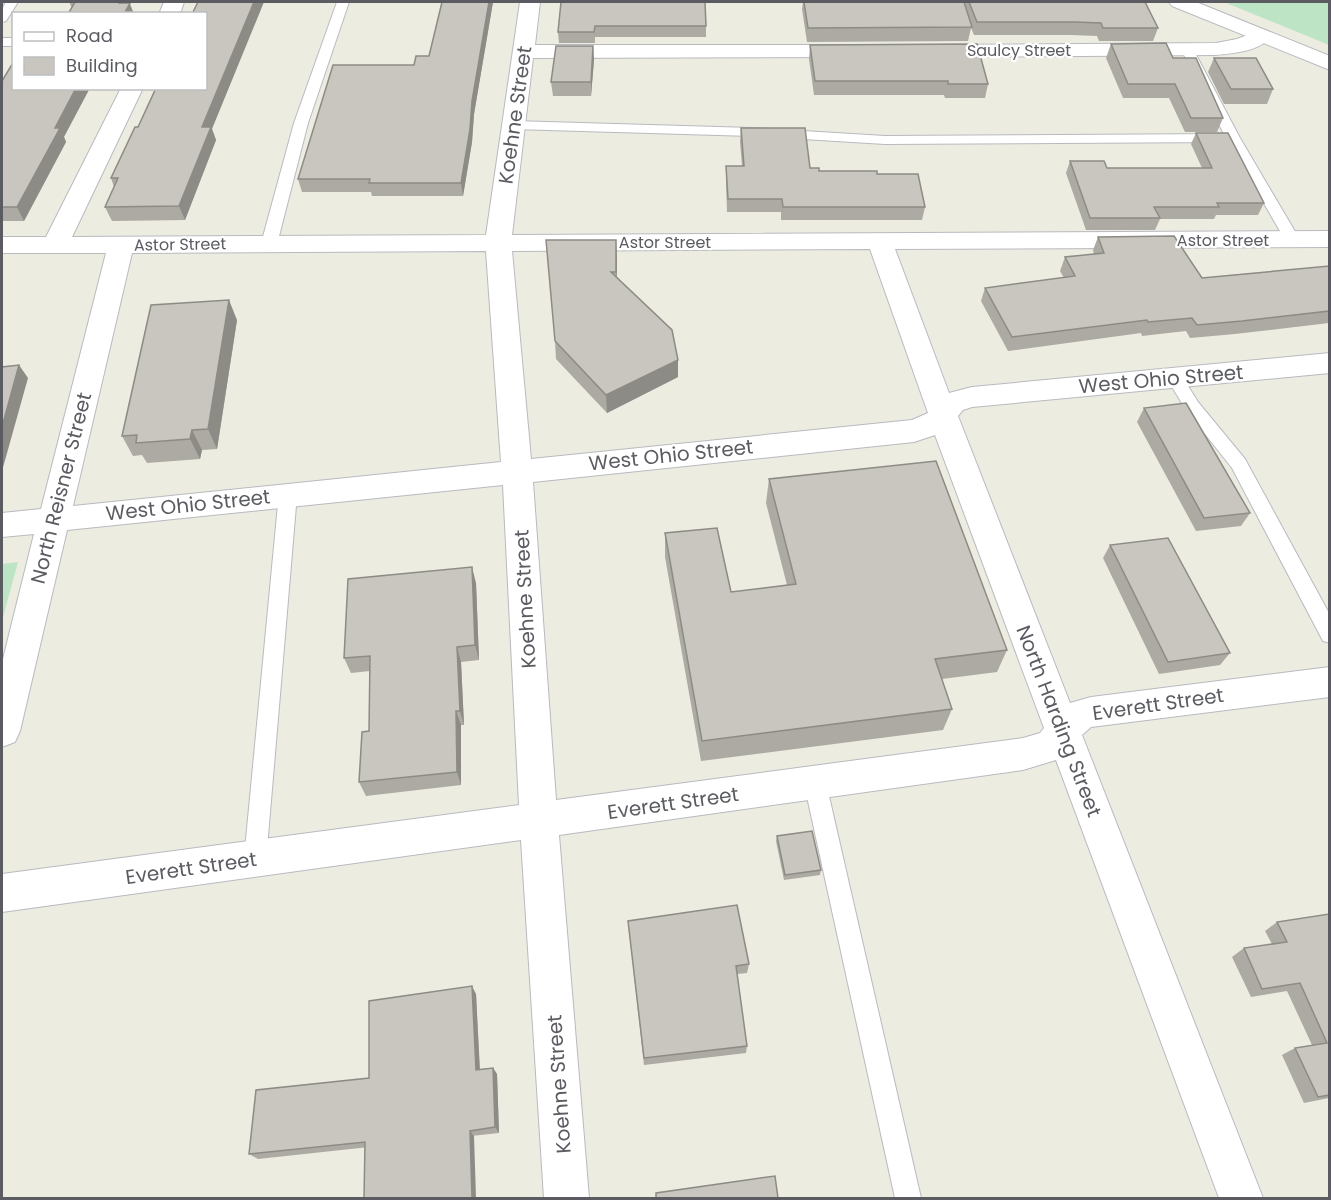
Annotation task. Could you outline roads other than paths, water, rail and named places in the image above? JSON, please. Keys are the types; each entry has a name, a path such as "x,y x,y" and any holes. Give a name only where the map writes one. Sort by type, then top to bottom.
{"street":[{"name":"Koehne Street","path":"530,2 498,243 517,471 539,821 567,1198"},
{"path":"1179,2 1329,64"},
{"name":"Saulcy Street","path":"911,51 1216,49 1242,45 1260,36"},
{"path":"523,52 876,51"},
{"path":"55,244 131,90"},
{"name":"Astor Street","path":"2,245 1329,239"},
{"name":"North Harding Street","path":"880,242 943,414 1241,1198"},
{"name":"North Reisner Street","path":"2,731 121,245"},
{"name":"West Ohio Street","path":"2,525 914,431 936,423 953,402 972,397 1329,363"},
{"name":"Everett Street","path":"2,893 1023,754 1051,746 1075,717 1091,711 1329,682"}],"lane":[{"path":"2,18 12,2"},
{"path":"269,244 301,123 343,2"},
{"path":"1187,49 1233,138 1292,240"},
{"path":"513,125 752,132 885,140 1233,138"},
{"path":"1174,377 1192,406 1239,464 1329,635"},
{"path":"255,860 288,494"},
{"path":"815,783 908,1198"}]}
